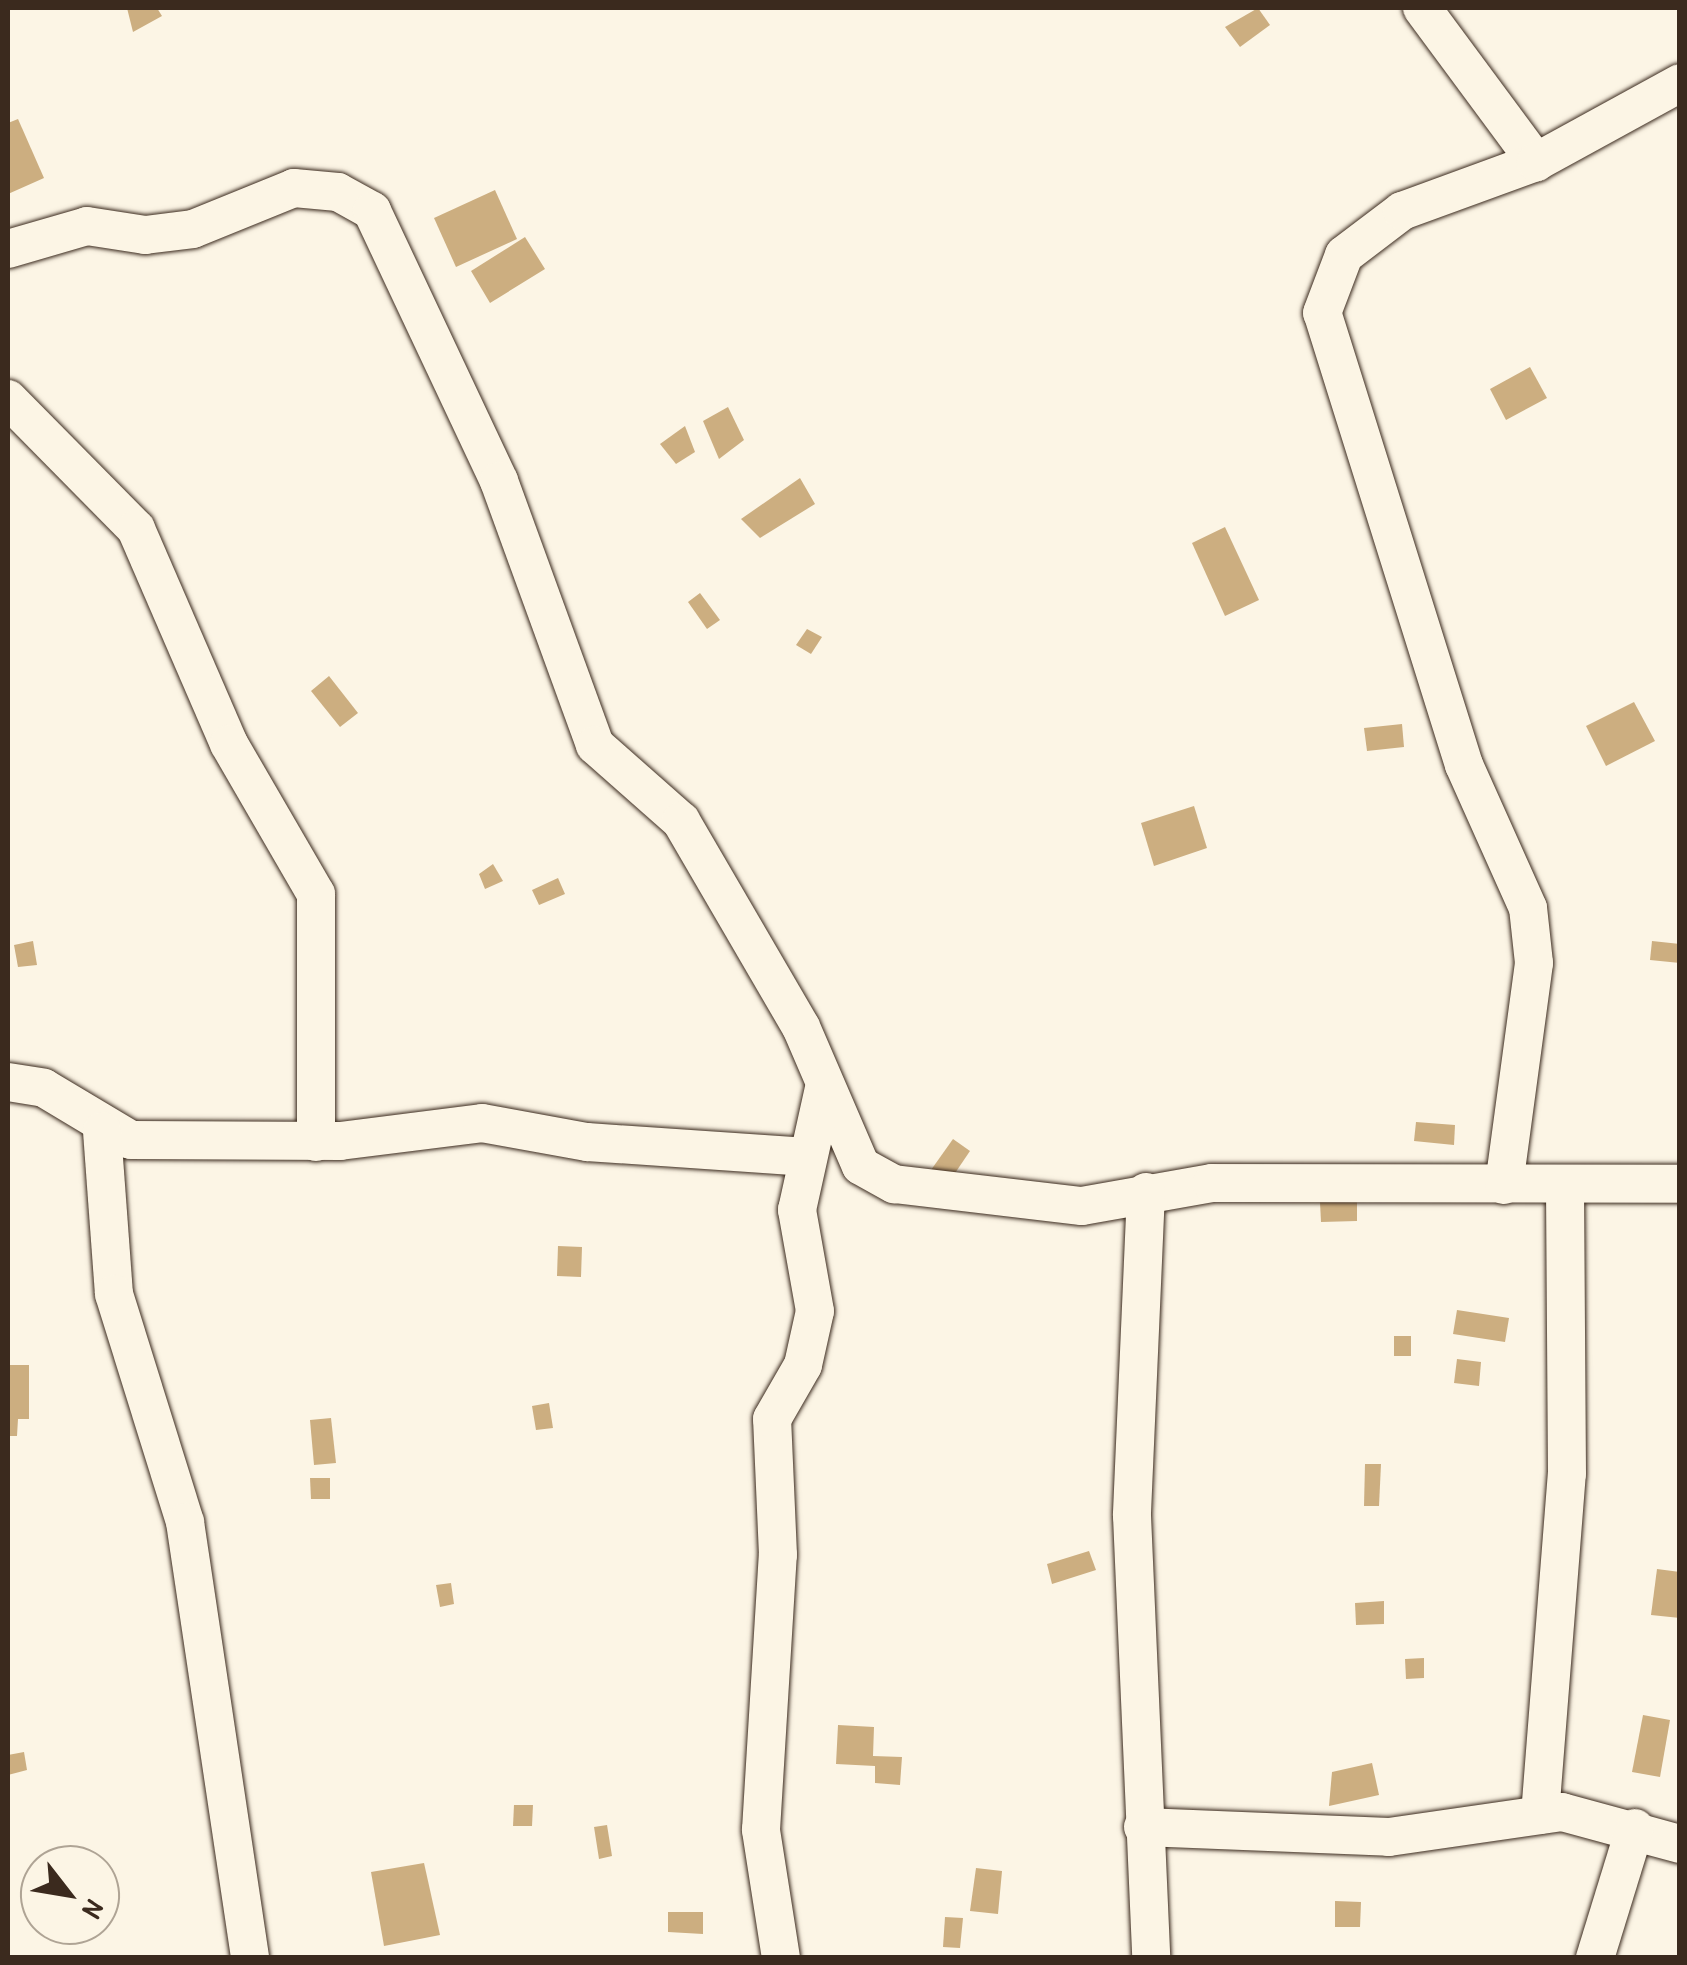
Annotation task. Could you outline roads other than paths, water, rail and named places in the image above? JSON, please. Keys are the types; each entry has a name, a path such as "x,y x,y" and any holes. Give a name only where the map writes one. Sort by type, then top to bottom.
{"street":[{"path":"1422,8 1536,162"},
{"path":"1504,1185 1534,963 1528,908 1464,765 1322,314 1344,255 1402,211 1536,162 1680,83"},
{"path":"8,249 87,226 145,235 194,229 294,188 338,192 372,211 499,481 595,745 681,821 801,1027 824,1088 862,1166 894,1184 1082,1206 1146,1192 1212,1184 1680,1184"},
{"path":"8,399 136,529 229,744 316,894 316,1142"},
{"path":"8,1082 44,1088 102,1131 131,1140 316,1142 482,1123 586,1142 808,1157"},
{"path":"781,1958 761,1830 778,1555 772,1420 803,1365 815,1311 797,1246 808,1157 824,1088"},
{"path":"102,1131 114,1294 185,1522 250,1958"},
{"path":"1540,1815 1567,1474 1565,1187"},
{"path":"1146,1192 1132,1516 1151,1958"},
{"path":"1143,1827 1389,1836 1540,1815 1636,1828 1680,1844"},
{"path":"1594,1958 1636,1828"}]}
